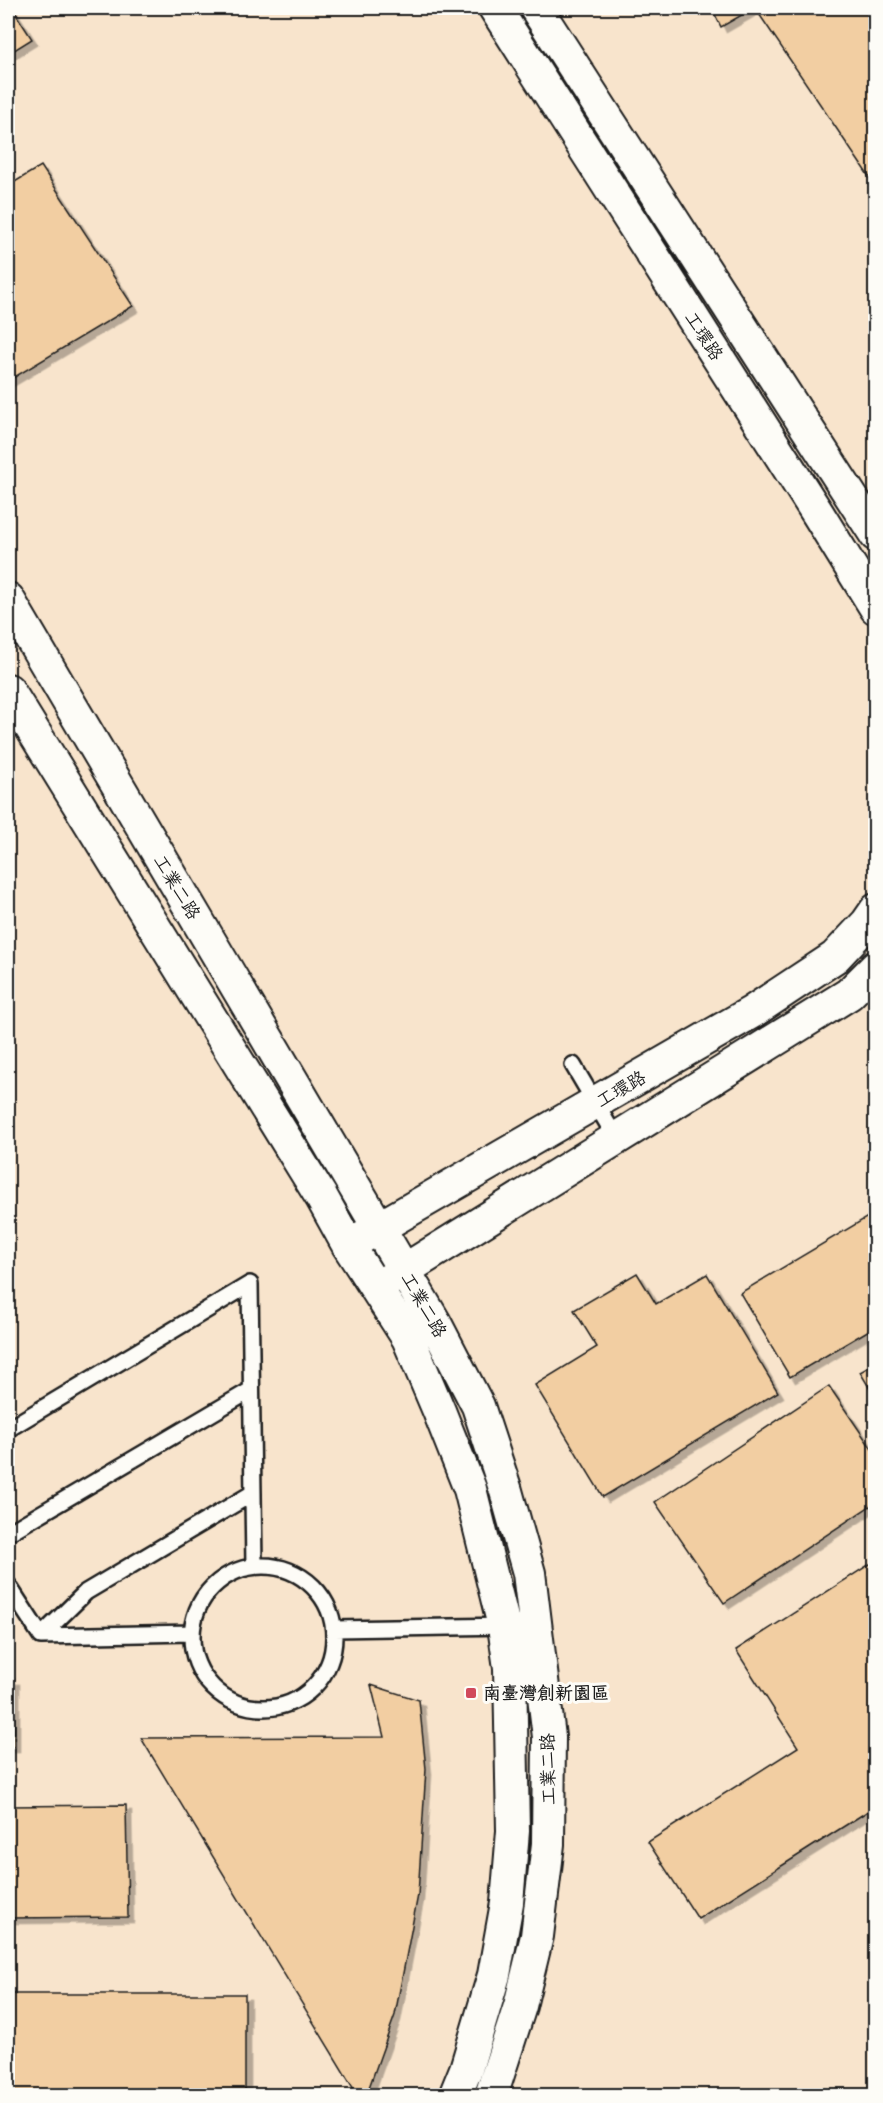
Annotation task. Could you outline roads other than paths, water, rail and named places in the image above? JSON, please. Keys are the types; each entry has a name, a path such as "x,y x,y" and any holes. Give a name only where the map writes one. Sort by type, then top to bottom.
{"street":[{"name":"工環路","path":"495,8 876,608"},
{"name":"工環路","path":"536,8 876,535"},
{"path":"552,96 582,79"},
{"path":"636,228 665,208"},
{"path":"773,443 803,422"},
{"name":"工業二路","path":"8,599 435,1323 478,1406 507,1491 529,1573 549,1737 548,1844 537,1936 520,2006 491,2096"},
{"name":"工業二路","path":"8,690 322,1198 348,1245 408,1338 470,1489 504,1626 510,1668 513,1831 507,1903 494,1975 466,2069 454,2096"},
{"path":"37,738 77,716"},
{"path":"129,886 165,865"},
{"name":"工環路","path":"348,1245 752,1012 835,957 876,910"},
{"name":"工環路","path":"376,1288 849,994 876,967"},
{"path":"232,1054 266,1037"}],"lane":[{"path":"573,1065 616,1138"},
{"path":"8,1429 250,1284 254,1566"},
{"path":"8,1533 251,1390"},
{"path":"41,1636 86,1592 253,1493"},
{"path":"254,1566 279,1567 299,1575 317,1589 329,1608 335,1629 334,1651 326,1672 312,1689 294,1702 270,1708 245,1706 223,1696 205,1679 194,1657 192,1632 197,1608 211,1588 231,1573 254,1566"},
{"path":"8,1585 41,1636"},
{"path":"335,1629 536,1626"},
{"path":"41,1636 192,1632"}],"place":[{"name":"南臺灣創新園區","path":"471,1693"}]}
